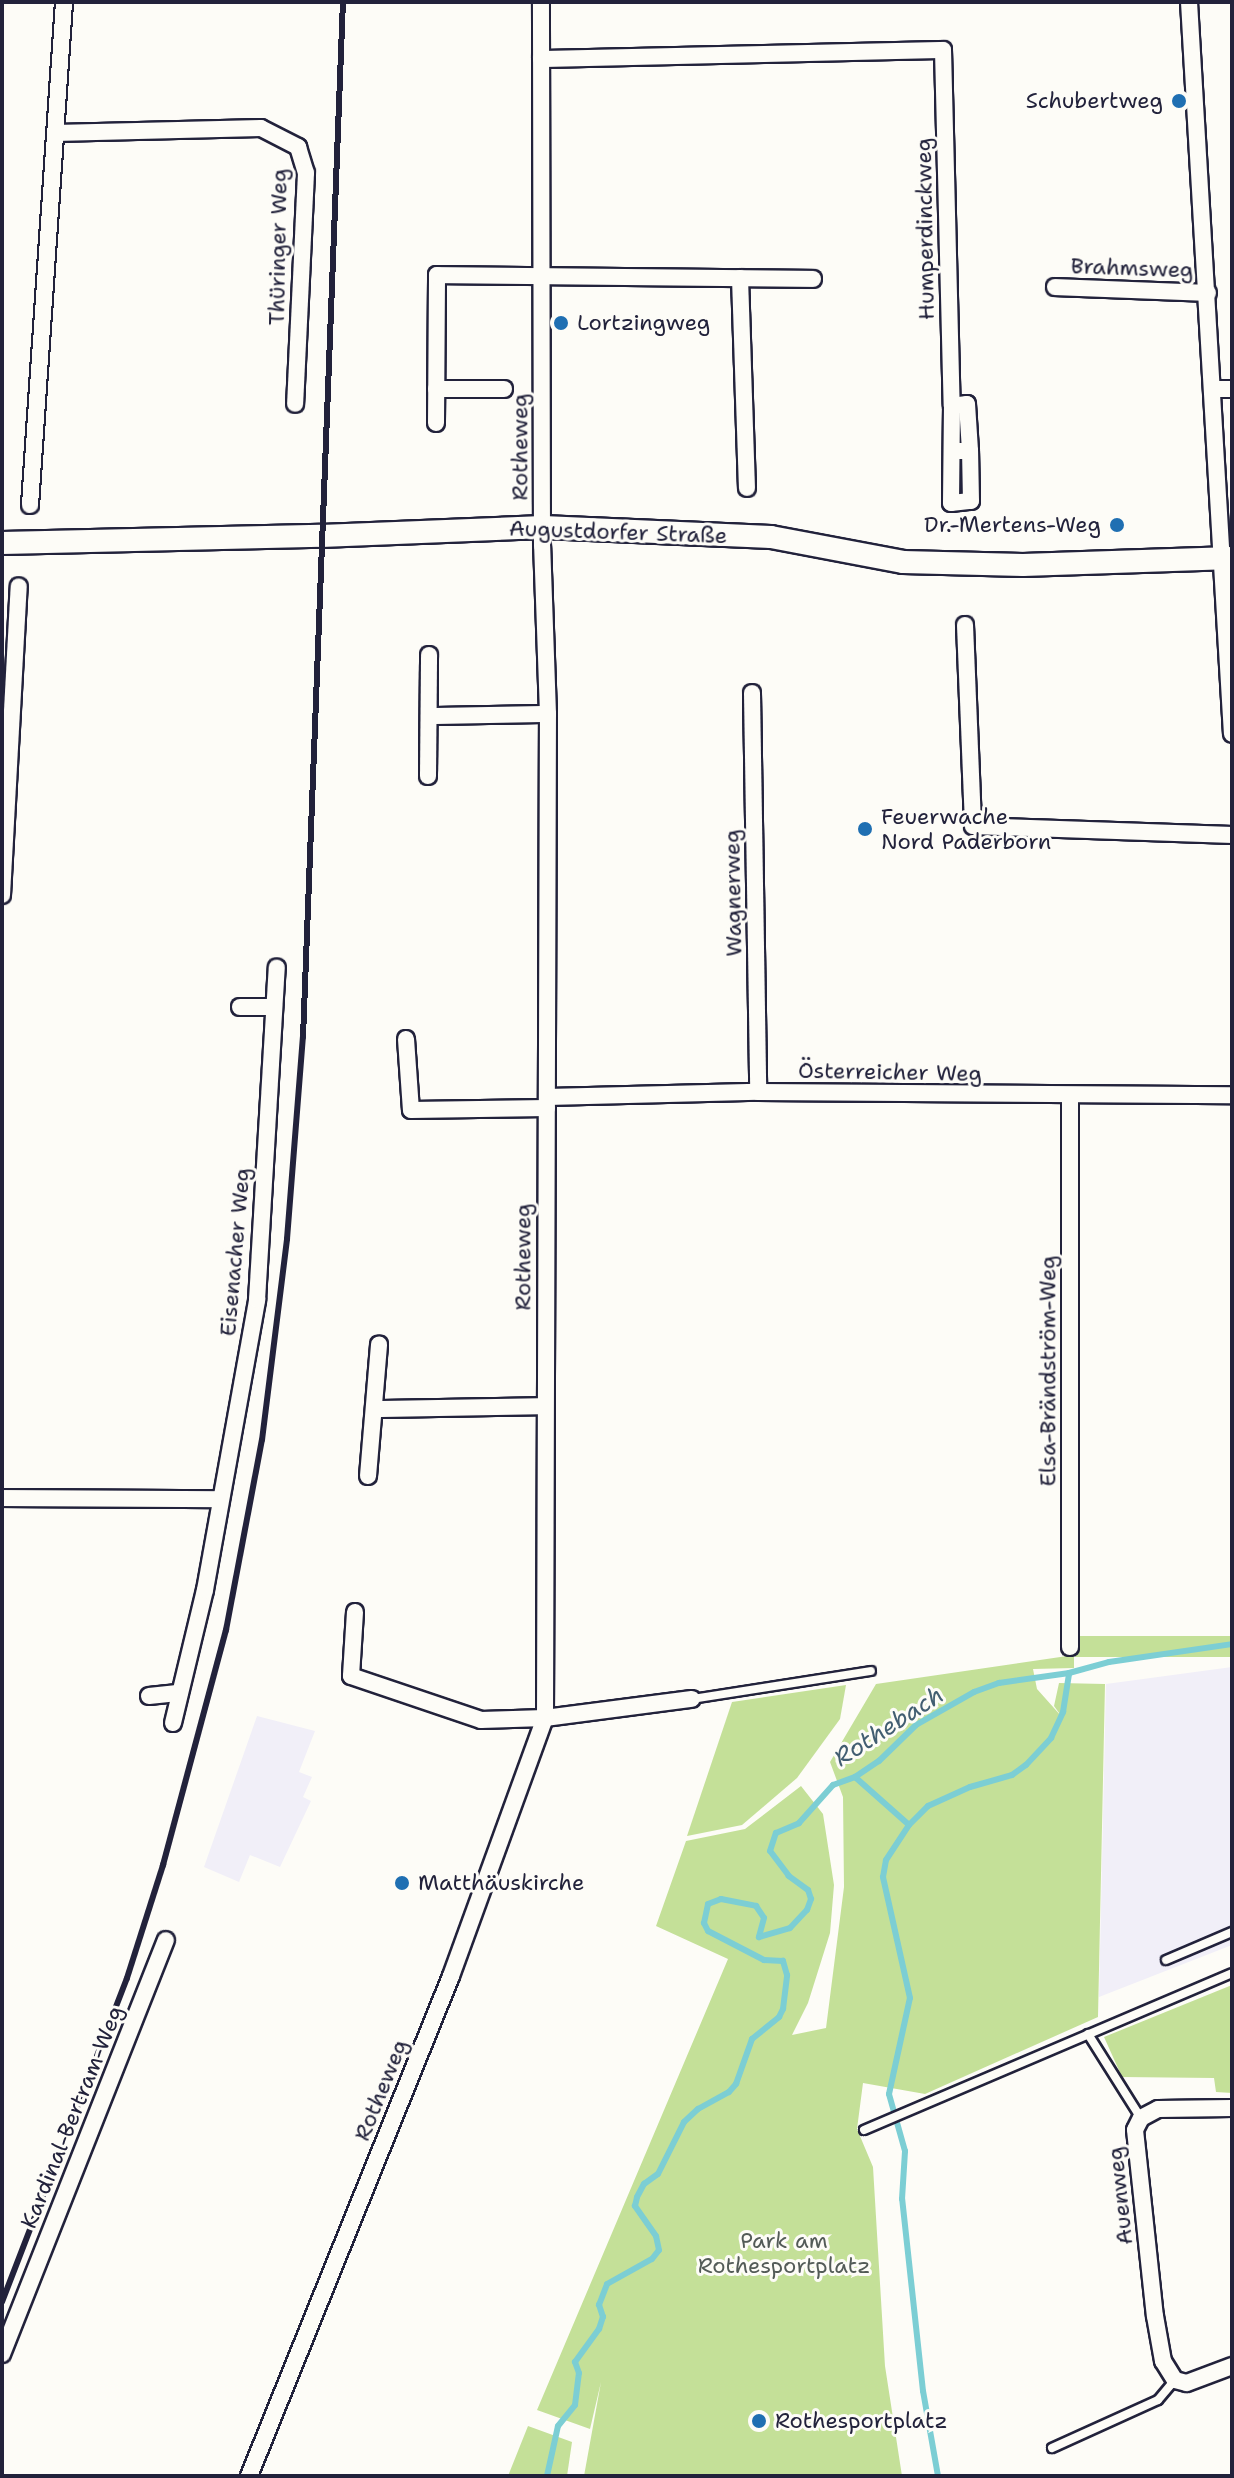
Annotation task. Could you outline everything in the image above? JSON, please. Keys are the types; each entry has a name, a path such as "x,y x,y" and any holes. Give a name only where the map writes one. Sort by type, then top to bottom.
{"street":[{"path":"30,505 64,2"},
{"name":"Rotheweg","path":"249,2476 451,1976 545,1718 548,714 543,527 541,2"},
{"path":"1189,2 1226,557 1232,734"},
{"name":"Humperdinckweg","path":"541,59 943,50 952,406 951,503 971,501 967,404 952,406"},
{"name":"Thüringer Weg","path":"55,133 261,128 298,147 306,173 295,404"},
{"path":"436,423 437,275 813,279"},
{"path":"740,278 747,488"},
{"name":"Brahmsweg","path":"1055,287 1208,293"},
{"name":"Rotheweg","path":"436,389 504,389"},
{"path":"1213,389 1232,389"},
{"path":"952,451 970,451"},
{"name":"Augustdorfer Straße","path":"2,543 321,536 543,527 771,537 903,562 1023,565 1226,557"},
{"path":"2,895 10,618 19,586"},
{"path":"965,625 973,826 1232,835"},
{"path":"428,776 429,655"},
{"name":"Wagnerweg","path":"752,693 758,1092"},
{"path":"430,716 548,714"},
{"name":"Eisenacher Weg","path":"173,1723 205,1590 257,1300 277,968"},
{"path":"240,1007 274,1007"},
{"path":"406,1039 411,1110 547,1102"},
{"name":"Österreicher Weg","path":"547,1102 758,1092 1232,1095"},
{"name":"Elsa-Brändström-Weg","path":"1070,1096 1070,1647"},
{"path":"368,1476 379,1344"},
{"path":"375,1409 545,1406"},
{"path":"2,1498 220,1499"},
{"path":"355,1612 351,1676 481,1720 545,1718 692,1699"},
{"path":"149,1696 180,1693"},
{"name":"Kardinal-Bertram-Weg","path":"2,2354 166,1940"},
{"name":"Auenweg","path":"1175,2380 1163,2361 1155,2316 1135,2130 1141,2118 1158,2109 1232,2108"},
{"path":"1175,2380 1200,2380 1232,2366"}],"lane":[{"path":"692,1699 871,1671"},
{"path":"1166,1960 1232,1932"},
{"path":"864,2130 1232,1973"},
{"path":"1088,2034 1141,2118"},
{"path":"1052,2448 1158,2400 1175,2380"}],"shaded area":[{"path":"1232,1667 1232,1945 1099,1997 1106,1684"},
{"path":"257,1716 315,1731 299,1772 312,1777 303,1797 311,1801 280,1867 250,1855 239,1882 204,1867"}],"green space":[{"path":"1075,1636 1232,1636 1232,1657 1075,1657"},
{"name":"Park am Rothesportplatz","path":"1074,1655 1074,1668 1033,1669 1037,1689 1062,1717 1054,1706 1059,1683 1105,1684 1098,2017 925,2094 863,2083 857,2129 873,2167 885,2366 902,2476 584,2476 601,2382 590,2429 537,2410 728,1959 656,1926 686,1841 745,1829 801,1786 823,1814 834,1885 830,1933 808,2003 792,2035 826,2028 844,1887 843,1797 830,1762 876,1684"},
{"path":"846,1685 840,1719 797,1778 742,1825 687,1836 732,1702"},
{"path":"1232,1985 1232,2093 1216,2092 1214,2078 1122,2077 1104,2037"},
{"path":"528,2426 572,2442 567,2476 508,2476"}],"waterway":[{"name":"Rothebach","path":"547,2476 558,2426 575,2405 579,2373 575,2362 599,2329 603,2317 599,2305 607,2284 652,2259 659,2250 656,2236 635,2206 637,2197 644,2184 658,2174 684,2122 698,2109 729,2092 736,2084 752,2039 779,2017 783,2009 787,1975 783,1961 764,1960 708,1931 704,1923 708,1904 721,1899 756,1906 764,1918 759,1937 790,1928 807,1910 811,1899 808,1890 789,1876 770,1851 776,1833 799,1823 833,1785 855,1777 879,1761 916,1725 974,1692 999,1683 1069,1673 1109,1662 1232,1644"},
{"path":"938,2476 923,2391 902,2199 905,2151 889,2094 910,1998 883,1877 886,1860 909,1825 928,1806 970,1787 1012,1775 1051,1738 1063,1712 1069,1673"},
{"path":"855,1777 909,1825"}],"railway":[{"path":"2,2302 127,1978 163,1865 226,1630 262,1440 287,1239 303,1037 343,2"}],"place":[{"name":"Schubertweg","path":"1179,101"},
{"name":"Lortzingweg","path":"561,323"},
{"name":"Dr.-Mertens-Weg","path":"1117,525"},
{"name":"Feuerwache Nord Paderborn","path":"865,829"},
{"name":"Matthäuskirche","path":"402,1883"},
{"name":"Rothesportplatz","path":"759,2421"}]}
